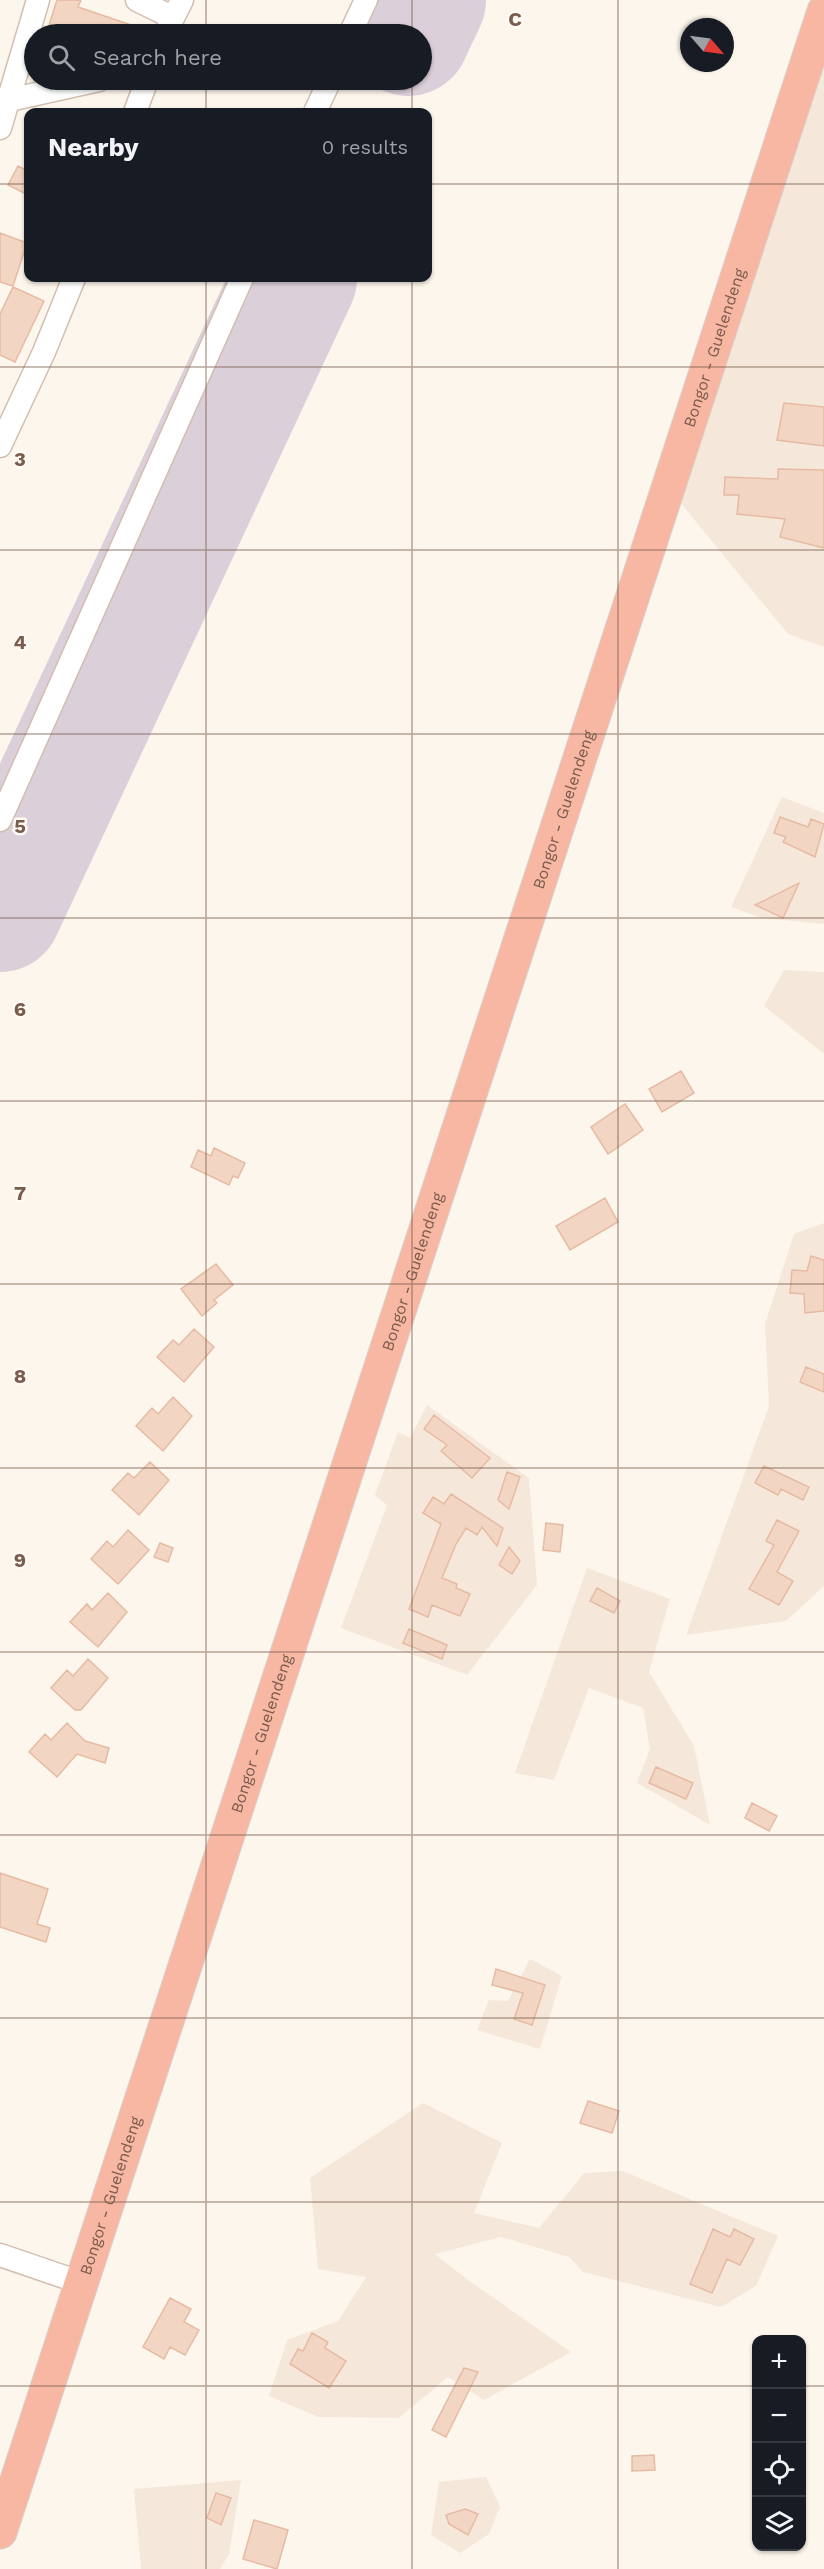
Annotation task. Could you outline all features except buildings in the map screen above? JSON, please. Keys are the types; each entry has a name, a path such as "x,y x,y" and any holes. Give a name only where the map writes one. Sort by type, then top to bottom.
{"highway":[{"name":"Bongor - Guelendeng","path":"0,2532 824,11"}],"street":[{"path":"30,24 38,0"},
{"path":"137,0 173,17"},
{"path":"355,24 366,0"},
{"path":"0,128 5,100 24,42"},
{"path":"5,100 52,90"},
{"path":"136,108 143,90"},
{"path":"317,108 325,90"},
{"path":"0,446 44,352 72,282"},
{"path":"0,820 240,282"},
{"path":"0,2255 82,2283"}],"shaded area":[{"path":"824,58 824,647 788,634 674,495"},
{"path":"782,797 824,813 824,924 762,918 731,907"},
{"path":"784,970 824,972 824,1054 764,1006"},
{"path":"824,1223 824,1586 786,1621 686,1635 769,1406 765,1324 794,1234"},
{"path":"427,1405 529,1478 537,1585 467,1675 341,1628 387,1505 375,1495 398,1432 410,1438"},
{"path":"587,1568 670,1599 649,1672 694,1746 710,1825 637,1783 650,1749 643,1708 589,1688 554,1780 515,1773"},
{"path":"530,1959 562,1976 540,2049 477,2030 489,2000 508,2001"},
{"path":"423,2103 502,2143 474,2213 539,2228 584,2173 623,2171 778,2236 756,2286 721,2307 583,2272 569,2257 501,2237 435,2254 468,2280 571,2352 484,2400 448,2377 399,2418 318,2417 269,2396 287,2340 338,2321 366,2277 318,2269 310,2178"},
{"path":"486,2477 500,2507 489,2534 460,2553 431,2535 439,2482"},
{"path":"241,2480 229,2554 220,2569 141,2569 134,2489"}],"runway":[{"path":"413,24 424,0"},
{"path":"0,910 293,282"}]}
